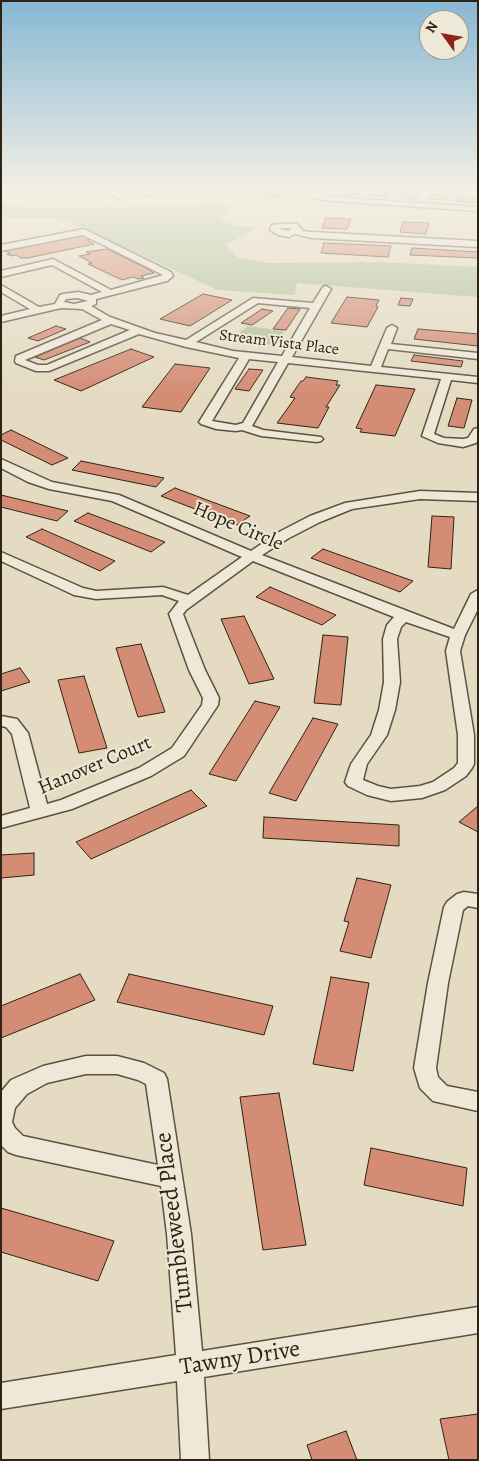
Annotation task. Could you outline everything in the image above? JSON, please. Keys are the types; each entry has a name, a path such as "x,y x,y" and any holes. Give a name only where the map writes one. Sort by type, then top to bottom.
{"street":[{"path":"61,305 59,301 68,296 78,295 91,298 164,279 168,276 167,272 134,256"},
{"path":"1,274 53,262 110,293"},
{"path":"1,288 38,310"},
{"path":"246,355 205,422 216,426 236,428 247,425 326,290"},
{"path":"1,319 61,305 69,307 84,306 92,302 91,298"},
{"path":"186,344 256,300 316,306"},
{"name":"Stream Vista Place","path":"84,306 111,320 186,344 285,360 478,380"},
{"path":"111,320 20,358 20,361 36,368 49,368 138,330"},
{"path":"375,369 392,328"},
{"path":"385,346 478,356"},
{"path":"447,377 428,436 442,441 463,443 472,441 478,431"},
{"path":"242,426 269,434 317,438"},
{"name":"Hope Circle","path":"1,463 40,482 115,498 142,508 252,556 404,616 458,634"},
{"path":"1,556 79,592 96,595 162,591 190,600 252,556 292,531 315,519 349,506 420,495 478,497"},
{"path":"404,616 394,625 390,639 392,682 380,735 360,764 354,782 373,791 404,796 439,786 460,772 466,764 466,735 453,651 458,634 478,594"},
{"name":"Hanover Court","path":"1,822 66,805 145,772 178,752 196,729 210,705 211,698 176,617 180,607 190,600"},
{"path":"1,721 11,723 20,733 40,812"},
{"path":"478,901 464,899 454,907 438,983 425,1068 428,1081 441,1094 478,1102"},
{"name":"Tumbleweed Place","path":"171,1178 16,1145 7,1135 2,1122 5,1104 20,1087 44,1076 86,1065 117,1065 144,1072 156,1078 171,1178 179,1234 190,1367 195,1460"},
{"name":"Tawny Drive","path":"1,1396 478,1320"}],"green space":[{"path":"144,256 236,256 268,263 379,262 478,267 478,297 297,283 295,295 218,290"},
{"path":"248,326 284,331 275,344 268,345 234,339"}],"building":[{"path":"18,256 37,256 28,258"},
{"path":"79,256 122,256 154,273 141,276 144,278 138,279 133,277 122,280 88,264 92,263"},
{"path":"437,256 478,256 478,258"},
{"path":"203,294 232,300 190,326 160,319"},
{"path":"347,297 379,300 376,306 378,307 367,327 331,323"},
{"path":"401,298 413,299 410,306 398,305"},
{"path":"288,308 300,309 286,330 273,329"},
{"path":"262,309 273,311 252,325 241,323"},
{"path":"56,326 66,329 38,341 28,338"},
{"path":"418,329 478,334 478,346 414,339"},
{"path":"80,338 90,342 44,360 35,357"},
{"path":"131,349 154,357 81,391 54,380"},
{"path":"414,355 463,361 461,367 411,361"},
{"path":"175,364 210,368 181,412 142,407"},
{"path":"249,369 263,370 249,391 235,389"},
{"path":"306,377 338,381 336,385 340,385 326,407 329,407 318,428 277,423 295,398 290,397"},
{"path":"376,385 415,389 395,436 360,432 362,429 356,428"},
{"path":"457,398 472,400 464,428 448,426"},
{"path":"11,430 68,458 52,465 1,440 1,435"},
{"path":"81,461 164,478 156,487 72,470"},
{"path":"175,488 250,516 237,525 161,496"},
{"path":"1,495 68,511 57,521 1,507"},
{"path":"88,513 165,542 151,552 74,521"},
{"path":"432,516 454,517 451,569 428,567"},
{"path":"42,529 115,561 100,571 26,537"},
{"path":"323,549 413,581 400,592 311,558"},
{"path":"270,587 336,615 322,625 256,597"},
{"path":"244,616 274,679 249,684 221,619"},
{"path":"323,635 348,637 341,705 314,703"},
{"path":"141,644 165,712 138,717 116,648"},
{"path":"20,668 30,682 1,691 1,674"},
{"path":"84,676 107,748 79,753 58,680"},
{"path":"255,701 280,707 236,781 209,774"},
{"path":"313,718 338,724 296,801 269,793"},
{"path":"191,790 207,806 91,859 76,842"},
{"path":"478,806 478,832 459,822"},
{"path":"264,817 399,825 399,846 263,838"},
{"path":"34,853 34,875 1,878 1,855"},
{"path":"357,878 391,885 371,958 340,951 349,922 344,921"},
{"path":"80,974 95,1000 1,1038 1,1006"},
{"path":"129,974 273,1006 264,1035 117,1002"},
{"path":"331,977 369,983 353,1071 313,1064"},
{"path":"279,1093 306,1245 263,1250 240,1097"},
{"path":"371,1148 467,1168 463,1206 364,1185"},
{"path":"1,1208 114,1241 98,1281 1,1252"},
{"path":"478,1414 478,1460 449,1460 440,1419"},
{"path":"346,1431 357,1460 312,1460 307,1445"}]}
